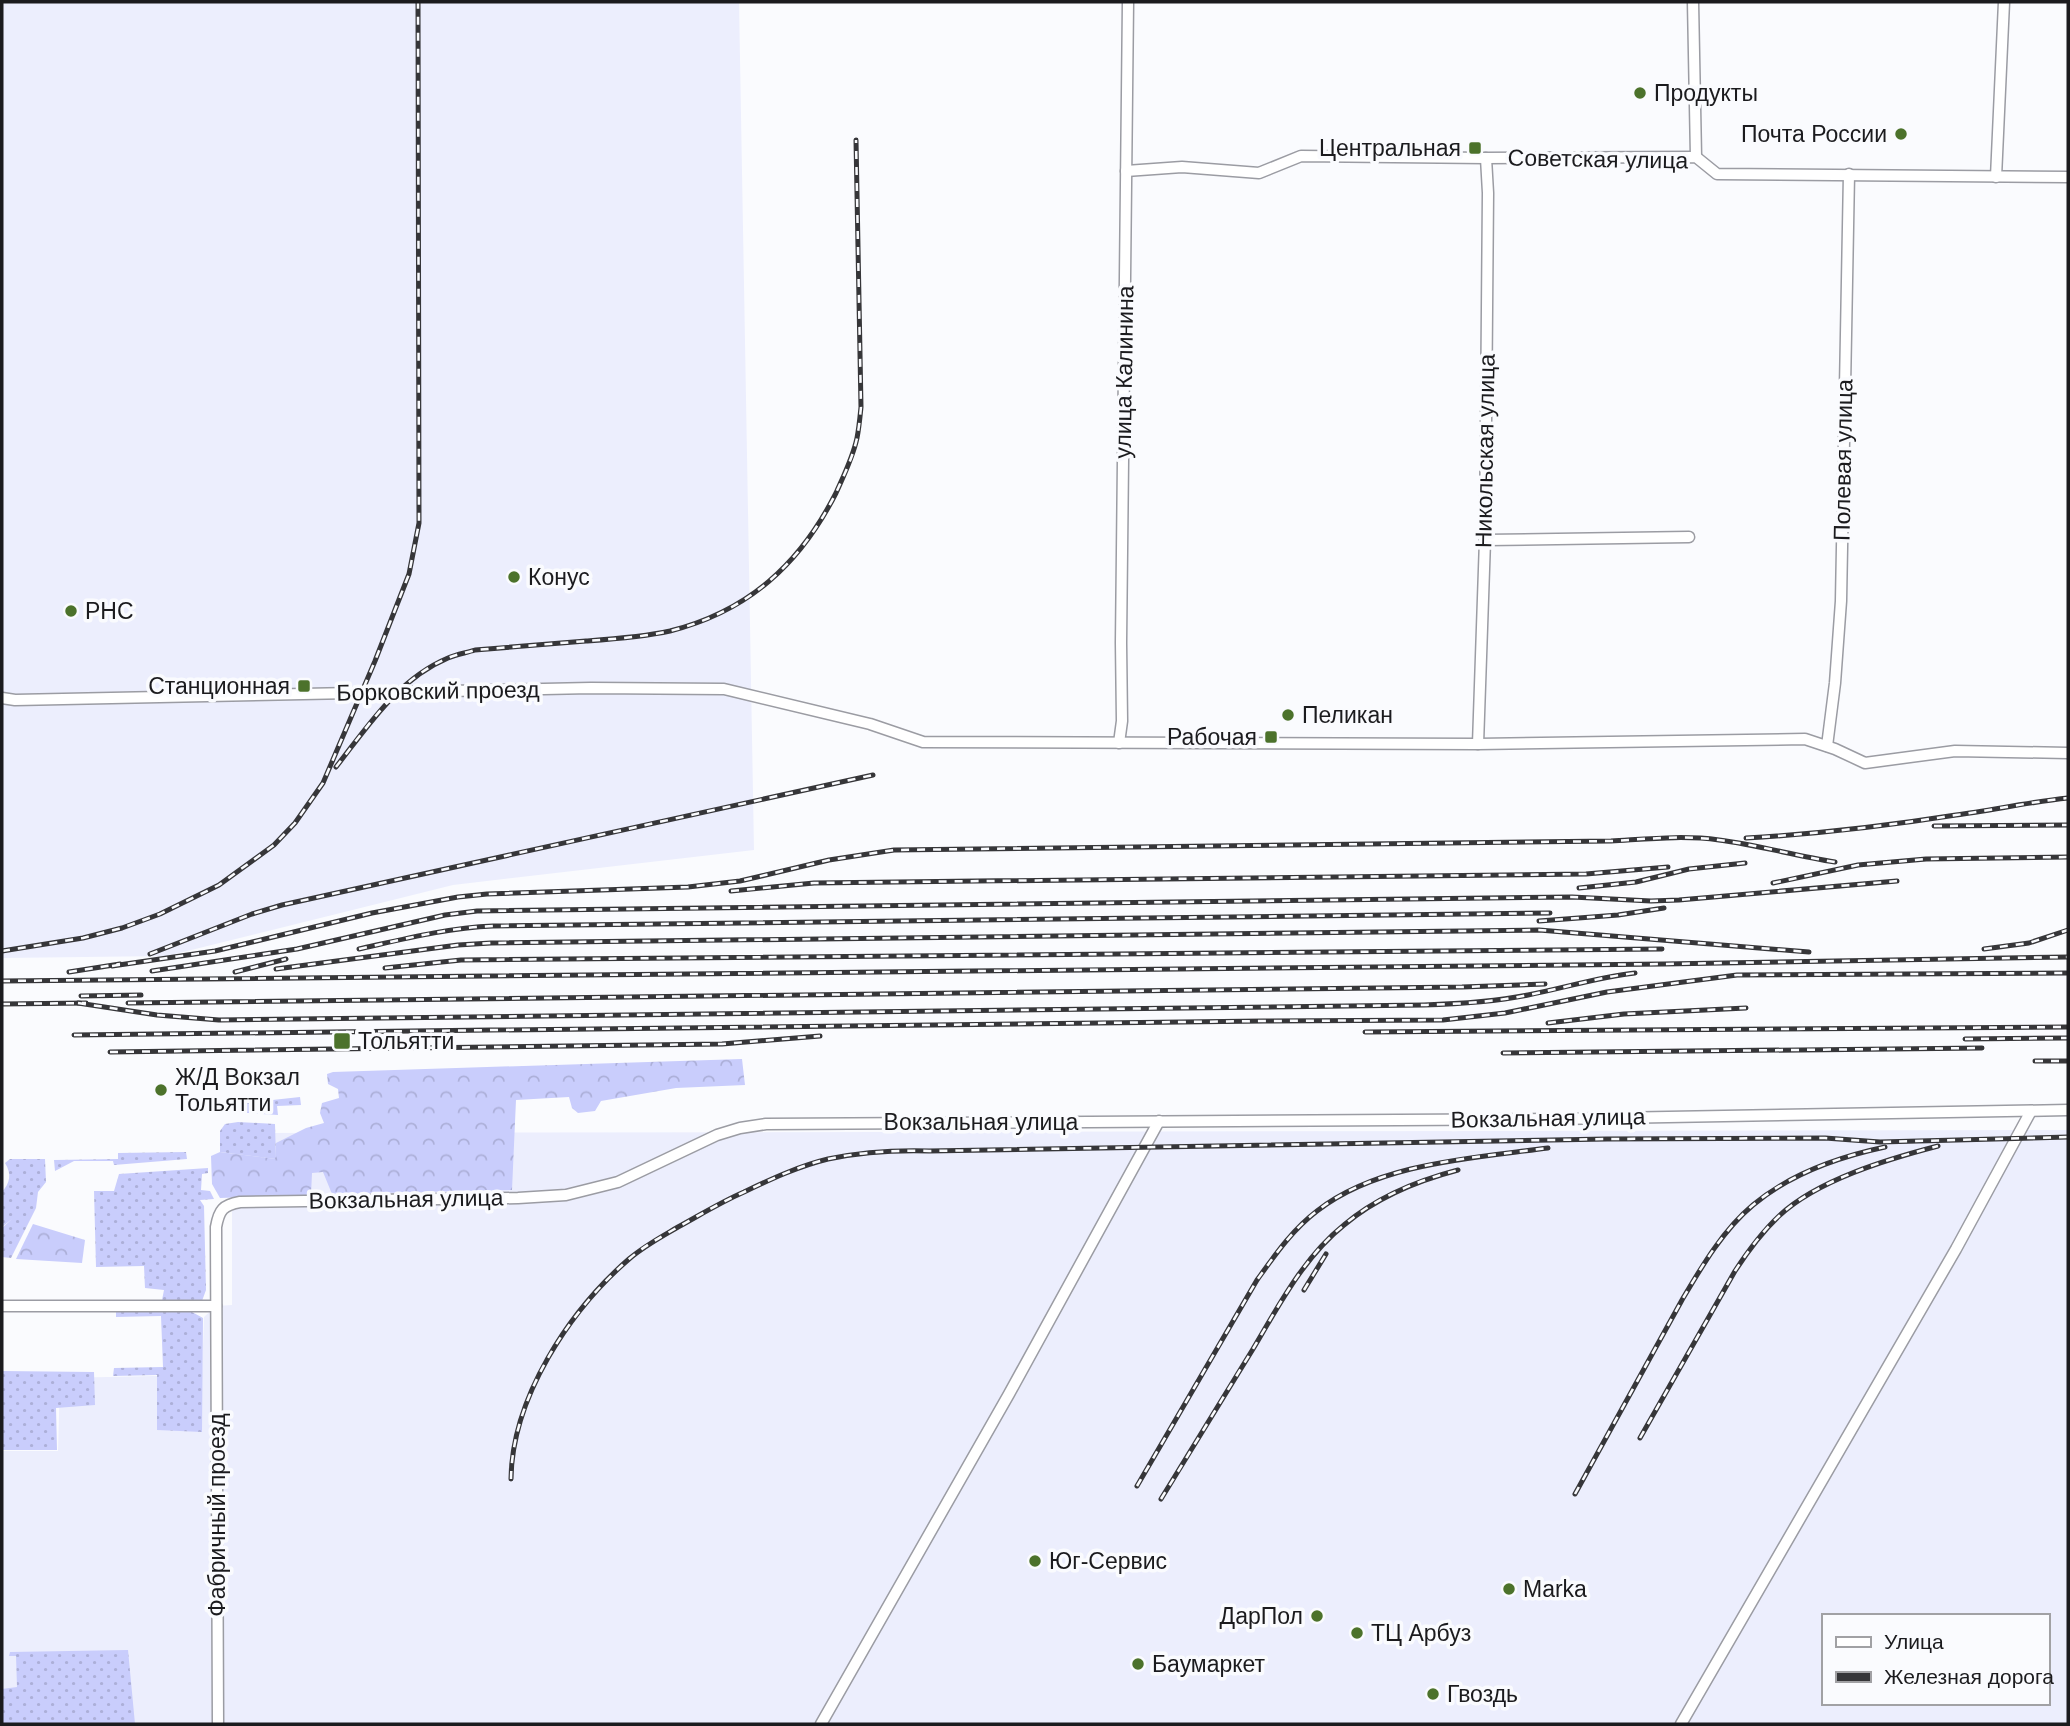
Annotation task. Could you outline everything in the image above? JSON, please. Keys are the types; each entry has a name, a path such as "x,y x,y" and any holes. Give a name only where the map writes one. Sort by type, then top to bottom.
{"street":[{"name":"улица Калинина","path":"1119,743 1122,721 1128,2"},
{"path":"1693,2 1696,157"},
{"path":"1996,177 2004,2"},
{"name":"Советская улица","path":"1126,171 1182,167 1259,173 1301,156 1696,157 1717,174 2068,177"},
{"name":"Никольская улица","path":"1478,744 1485,540 1488,207 1486,158"},
{"name":"Полевая улица","path":"1827,747 1841,601 1849,174"},
{"path":"1485,540 1689,537"},
{"name":"Борковский проезд","path":"2,698 187,698 591,688 724,689 870,724 923,742 1119,743"},
{"path":"1119,743 1478,744 1805,739 1865,763 1955,751 2068,753"},
{"name":"Вокзальная улица","path":"216,1306 216,1227 222,1207 229,1204 566,1195 618,1182 717,1135 766,1124 1542,1119 2068,1110"},
{"path":"1681,1724 1956,1249 2031,1111"},
{"path":"821,1724 1009,1394 1159,1121"},
{"path":"2,1306 216,1306"},
{"name":"Фабричный проезд","path":"216,1306 218,1724"}],"shaded area":[{"path":"2,2 739,2 754,850 453,885 167,956 2,958"},
{"path":"2068,1130 2068,1724 2,1724 2,1451 58,1451 60,1378 202,1375 204,1317 216,1306 232,1305 232,1133"}],"green space":[{"path":"742,1059 745,1085 676,1088 601,1101 595,1111 578,1113 572,1108 569,1097 516,1100 512,1190 332,1194 323,1172 312,1173 311,1195 220,1198 212,1184 211,1156 220,1152 276,1159 276,1143 306,1128 324,1123 320,1113 322,1103 339,1098 338,1089 328,1084 327,1074 333,1072"},
{"path":"300,1097 301,1105 277,1106 278,1115 233,1112 228,1109 228,1105"},
{"path":"225,1124 275,1124 276,1159 220,1152 220,1131"},
{"path":"186,1152 187,1159 114,1165 113,1161 74,1161 55,1171 54,1160 118,1159 118,1153"},
{"path":"10,1159 45,1159 46,1182 38,1192 36,1208 11,1258 2,1257 2,1228 12,1219 2,1227 2,1192 9,1178 5,1163"},
{"path":"208,1168 208,1173 202,1174 201,1190 210,1191 214,1199 200,1200 204,1206 206,1290 202,1301 162,1300 164,1290 145,1288 144,1266 96,1267 94,1191 114,1191 119,1174"},
{"path":"33,1224 85,1240 82,1263 16,1259"},
{"path":"116,1312 192,1312 203,1318 202,1432 157,1430 157,1375 113,1376 114,1368 163,1367 161,1316 116,1317"},
{"path":"2,1371 94,1372 95,1405 56,1408 57,1450 2,1450"},
{"path":"128,1650 135,1724 2,1724 2,1689 17,1687 16,1656 9,1656 10,1652"}],"railway":[{"path":"2,951 83,938 122,928 160,914 219,885 274,845 295,823 323,783 409,574 419,523 418,2"},
{"path":"336,767 372,720 399,691 430,667 448,658 475,650 649,635 698,622 748,597 788,563 806,542 842,479 857,438 861,407 856,140"},
{"path":"150,954 282,905 873,775"},
{"path":"1746,838 1877,826 2068,798"},
{"path":"1934,826 2068,825"},
{"path":"112,966 215,951 372,913 458,897 688,887 740,881 829,860 894,850 1678,838 1734,842 1835,862"},
{"path":"1773,883 1858,865 1926,859 2068,857"},
{"path":"1579,888 1636,882 1689,869 1745,863"},
{"path":"731,891 814,883 1586,874 1668,867"},
{"path":"152,971 297,949 445,915 477,911 1572,897 1651,901 1897,881"},
{"path":"1539,921 1618,915 1664,908"},
{"path":"359,949 442,932 493,926 1550,913"},
{"path":"276,969 491,943 1539,930 1809,952"},
{"path":"1984,949 2029,943 2068,930"},
{"path":"385,968 461,960 1662,949"},
{"path":"2,981 1664,964 2068,957"},
{"path":"235,972 286,959"},
{"path":"69,972 120,964"},
{"path":"78,1003 157,1015 219,1020 1424,1005 1502,999 1635,973"},
{"path":"74,1035 1443,1020 1505,1013 1607,992 1737,975 2068,973"},
{"path":"128,1003 1545,984"},
{"path":"81,996 141,995"},
{"path":"2,1004 86,1003"},
{"path":"1548,1023 1624,1014 1746,1008"},
{"path":"1365,1032 2068,1027"},
{"path":"110,1052 722,1044 820,1036"},
{"path":"1965,1039 2068,1038"},
{"path":"1503,1053 1982,1048"},
{"path":"2035,1061 2068,1061"},
{"path":"511,1479 521,1418 533,1388 566,1330 607,1280 641,1250 711,1209 785,1173 828,1159 903,1151 1607,1139 1825,1138 1880,1142 2068,1137"},
{"path":"1640,1438 1735,1271 1779,1216 1795,1203 1833,1181 1876,1164 1938,1146"},
{"path":"1575,1494 1682,1300 1705,1262 1732,1226 1753,1205 1783,1184 1815,1168 1885,1147"},
{"path":"1137,1486 1257,1280 1284,1243 1308,1218 1341,1195 1368,1182 1397,1173 1427,1165 1548,1148"},
{"path":"1161,1499 1283,1299 1317,1252 1344,1225 1383,1198 1427,1179 1458,1170"},
{"path":"1304,1290 1326,1254"}],"place":[{"name":"Продукты","path":"1640,93"},
{"name":"Почта России","path":"1901,134"},
{"name":"Центральная","path":"1475,148"},
{"name":"Конус","path":"514,577"},
{"name":"РНС","path":"71,611"},
{"name":"Станционная","path":"304,686"},
{"name":"Пеликан","path":"1288,715"},
{"name":"Рабочая","path":"1271,737"},
{"name":"Тольятти","path":"342,1041"},
{"name":"Ж/Д Вокзал Тольятти","path":"161,1090"},
{"name":"Юг-Сервис","path":"1035,1561"},
{"name":"Marka","path":"1509,1589"},
{"name":"ДарПол","path":"1317,1616"},
{"name":"ТЦ Арбуз","path":"1357,1633"},
{"name":"Баумаркет","path":"1138,1664"},
{"name":"Гвоздь","path":"1433,1694"}]}
